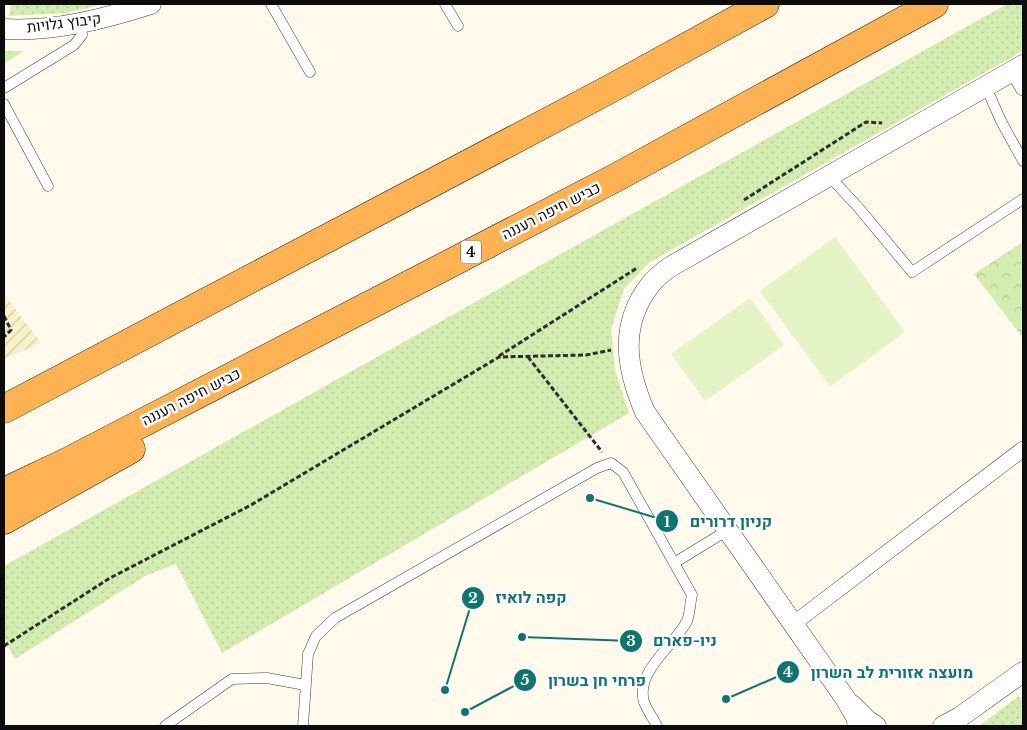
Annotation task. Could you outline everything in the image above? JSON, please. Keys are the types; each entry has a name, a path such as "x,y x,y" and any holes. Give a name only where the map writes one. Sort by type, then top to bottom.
{"highway":[{"path":"4,409 198,308 765,4"},
{"name":"כביש חיפה רעננה","path":"4,492 78,456 617,176 934,4"},
{"path":"4,520 617,176"},
{"path":"4,388 198,308"}],"street":[{"name":"קיבוץ גלויות","path":"4,29 81,23 112,17 151,4"},
{"path":"858,726 856,717 846,698 645,412 635,389 629,357 629,330 637,306 650,284 670,267 986,87 1020,75"},
{"path":"794,624 1023,449"},
{"path":"952,723 1023,672"},
{"path":"846,698 876,726"}],"lane":[{"path":"271,4 310,72"},
{"path":"445,4 458,26"},
{"path":"4,88 74,45 82,35 81,23"},
{"path":"986,87 1001,121 1023,161"},
{"path":"4,104 48,186"},
{"path":"829,176 858,207 912,272 1023,198"},
{"path":"303,726 308,654 316,636 335,618 597,468 610,463 624,472 692,595 687,621 654,662 644,683 644,701 657,726"},
{"path":"674,563 728,530"},
{"path":"165,726 232,678 266,678 306,685"}],"path":[{"path":"4,316 11,330 4,337"},
{"path":"4,646 110,578 251,505 499,357 586,356 629,345"},
{"path":"528,356 610,463"}],"shaded area":[{"path":"4,294 41,343 4,359"}],"green space":[{"path":"11,4 104,4 66,13 9,16"},
{"path":"1007,4 1023,4 1023,51 650,262 624,289 611,329 615,370 629,413 222,653 176,564 145,576 15,659 4,638 4,566"},
{"path":"4,51 24,51 4,64"},
{"path":"835,237 905,332 830,387 760,291"},
{"path":"1023,242 1023,338 974,274"},
{"path":"750,298 784,345 705,401 671,354"},
{"path":"1019,696 1023,701 1023,726 979,726"}],"place":[{"name":"קניון דרורים","path":"590,498"},
{"name":"ניו-פארם","path":"522,637"},
{"name":"קפה לואיז","path":"445,690"},
{"name":"מועצה אזורית לב השרון","path":"726,699"},
{"name":"פרחי חן בשרון","path":"465,712"}]}
